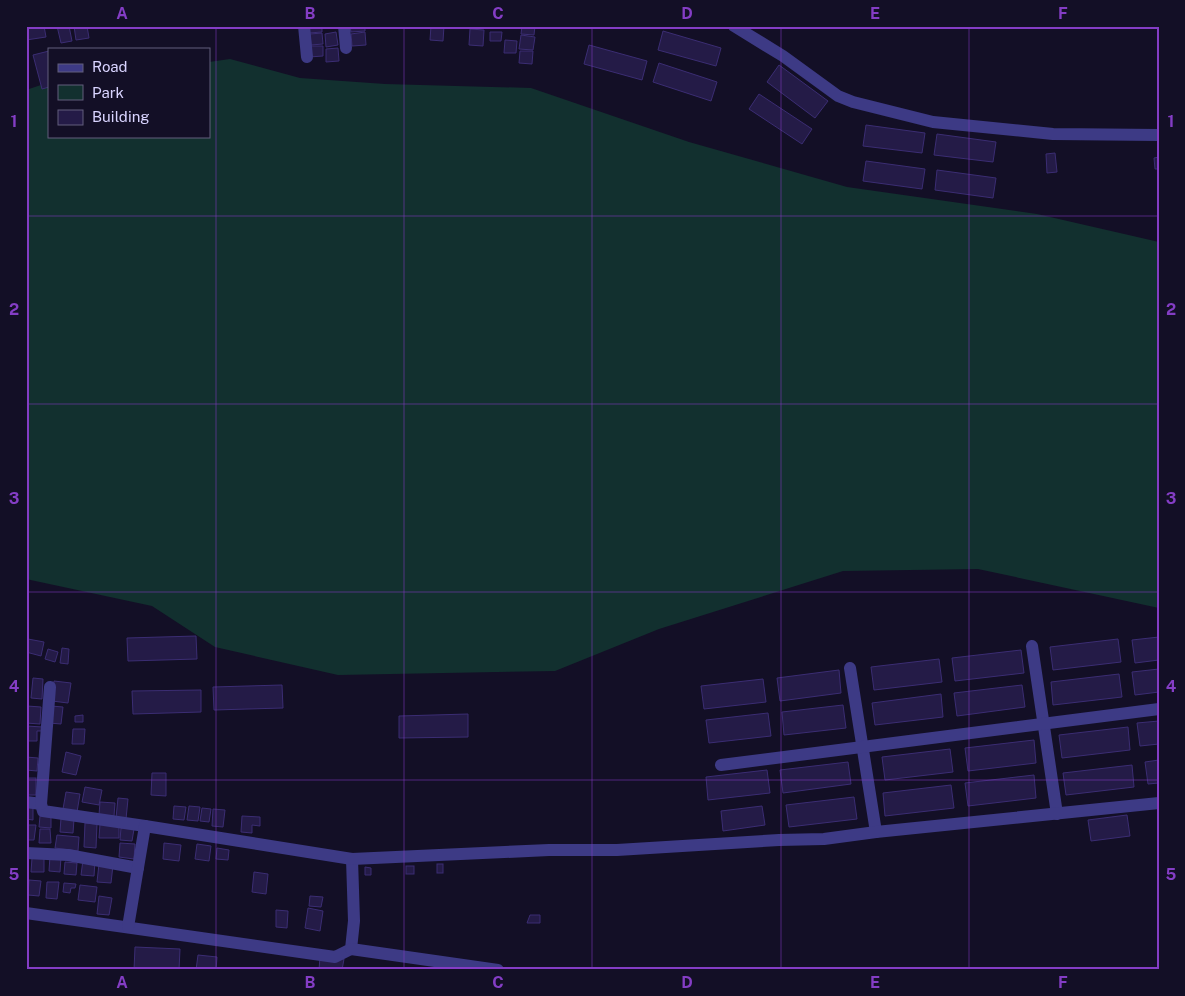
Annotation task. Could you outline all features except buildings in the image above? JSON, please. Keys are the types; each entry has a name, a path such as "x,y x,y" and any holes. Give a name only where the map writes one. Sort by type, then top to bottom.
{"street":[{"path":"304,26 307,57"},
{"path":"344,26 346,48"},
{"path":"734,26 783,56 838,96 853,102 933,122 1053,134 1159,135"},
{"path":"1032,646 1057,814"},
{"path":"850,668 876,832"},
{"path":"50,687 41,804 44,811 352,859 549,850 617,850 824,839 1159,803"},
{"path":"721,765 1159,709"},
{"path":"26,802 41,804"},
{"path":"128,927 145,826"},
{"path":"26,854 68,855 138,868"},
{"path":"351,949 354,921 352,859"},
{"path":"26,913 335,957 351,949 498,970"}],"green space":[{"path":"230,59 300,78 385,84 531,88 689,142 847,187 1037,214 1159,242 1159,608 978,569 843,571 659,629 555,671 338,675 215,647 152,606 26,579 26,90 41,85 48,86 48,138 210,138 210,62"}]}
